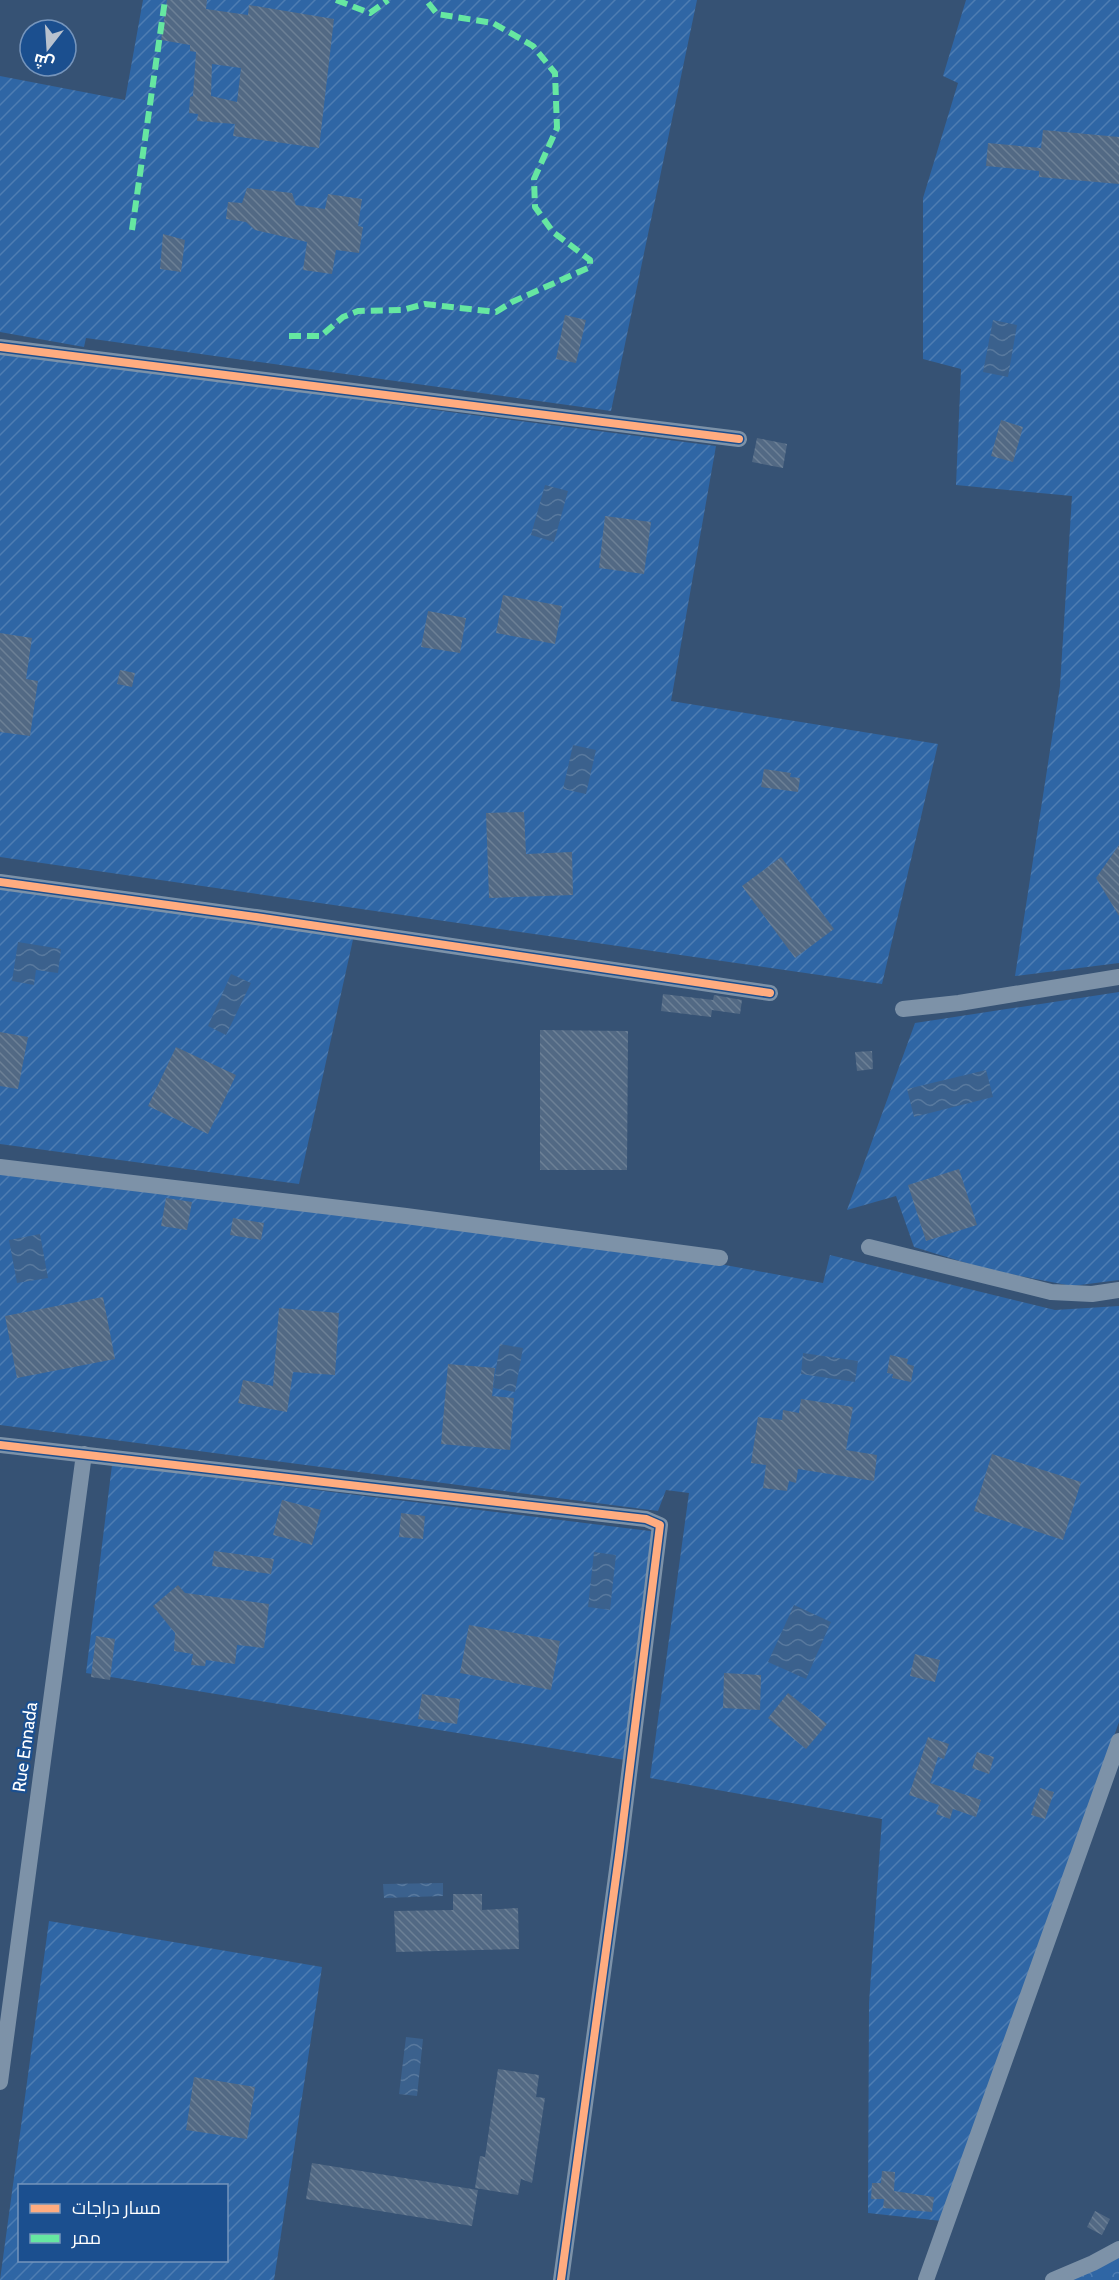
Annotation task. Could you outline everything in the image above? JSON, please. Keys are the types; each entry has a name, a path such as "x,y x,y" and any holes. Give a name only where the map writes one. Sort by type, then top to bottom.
{"street":[{"path":"0,347 740,439"},
{"path":"0,882 256,917 770,993"},
{"path":"903,1009 959,1003 1119,977"},
{"path":"0,1167 406,1216 720,1258"},
{"path":"869,1247 1052,1292 1092,1294 1119,1290"},
{"path":"0,1445 646,1519 660,1525 621,1843 561,2280"},
{"name":"Rue Ennada","path":"0,2082 84,1454"},
{"path":"926,2280 1119,1741"},
{"path":"1053,2280 1119,2249"}],"green space":[{"path":"143,0 697,0 611,411 86,338 84,347 0,332 0,76 125,100"},
{"path":"966,0 1119,0 1119,963 1015,976 1060,686 1072,496 956,485 961,369 923,359 923,198 958,83 943,76"},
{"path":"0,350 716,446 671,701 938,744 882,984 0,857"},
{"path":"0,886 354,935 299,1184 0,1144"},
{"path":"1119,992 1119,1280 1072,1286 989,1270 914,1247 896,1196 847,1210 915,1023"},
{"path":"0,1170 687,1258 823,1283 830,1255 1055,1310 1119,1306 1119,1722 942,2221 868,2213 869,2003 882,1819 650,1778 689,1493 666,1490 658,1511 0,1425"},
{"path":"112,1465 658,1532 625,1760 86,1673"},
{"path":"49,1921 322,1967 274,2280 0,2280"},
{"path":"1119,2244 1119,2280 1053,2280"}],"water":[{"path":"993,320 1017,325 1008,377 983,372"},
{"path":"545,485 568,491 554,542 531,535"},
{"path":"573,745 596,750 586,794 563,789"},
{"path":"18,942 61,949 58,973 36,970 34,985 12,981"},
{"path":"231,974 251,983 226,1035 208,1026"},
{"path":"986,1070 993,1097 914,1117 907,1089"},
{"path":"40,1234 48,1278 17,1283 9,1240"},
{"path":"500,1344 523,1348 515,1392 493,1388"},
{"path":"803,1353 858,1361 855,1382 801,1374"},
{"path":"594,1552 616,1555 610,1610 588,1607"},
{"path":"794,1605 831,1622 806,1679 768,1662"},
{"path":"443,1883 443,1896 384,1898 383,1884"},
{"path":"406,2037 423,2039 417,2096 399,2094"}],"building":[{"path":"167,0 207,0 206,9 248,15 249,5 334,19 319,148 233,136 235,124 197,121 198,114 189,113 190,97 193,96 196,52 190,51 190,45 161,40","holes":["212,64 241,68 237,102 211,96"]},
{"path":"1043,130 1119,137 1119,184 1039,177 1039,171 986,166 988,143 1041,148"},
{"path":"247,188 292,193 296,205 325,209 328,194 362,199 358,226 363,227 359,253 336,250 332,274 303,270 307,242 255,230 246,222 226,219 228,202 242,203"},
{"path":"163,234 185,240 181,272 160,269"},
{"path":"565,315 586,320 576,363 556,359"},
{"path":"1001,420 1023,427 1013,462 991,456"},
{"path":"757,438 787,444 783,468 752,462"},
{"path":"605,516 651,522 644,574 599,568"},
{"path":"503,595 562,606 555,644 496,633"},
{"path":"428,611 466,618 460,653 421,647"},
{"path":"0,633 32,638 26,679 38,681 30,736 0,732"},
{"path":"120,670 135,673 132,687 117,684"},
{"path":"764,769 791,773 790,777 800,778 798,792 761,787"},
{"path":"524,812 526,854 572,852 573,895 489,898 486,813"},
{"path":"1119,845 1119,916 1096,878"},
{"path":"781,857 834,929 795,958 742,886"},
{"path":"663,994 713,1000 714,995 742,1000 740,1014 712,1010 711,1017 661,1011"},
{"path":"540,1030 628,1031 627,1170 540,1170"},
{"path":"0,1032 28,1037 18,1089 0,1086"},
{"path":"176,1047 236,1075 208,1134 148,1106"},
{"path":"872,1051 873,1069 857,1071 855,1052"},
{"path":"959,1169 977,1225 926,1241 908,1185"},
{"path":"166,1198 192,1202 187,1230 161,1226"},
{"path":"233,1218 264,1223 261,1240 230,1235"},
{"path":"103,1297 115,1359 17,1378 5,1316"},
{"path":"279,1308 339,1313 335,1375 293,1372 287,1412 238,1403 243,1380 273,1386"},
{"path":"890,1355 908,1359 907,1364 914,1366 911,1382 892,1378 893,1374 887,1373"},
{"path":"448,1364 495,1368 492,1396 514,1398 510,1450 441,1444"},
{"path":"801,1399 853,1407 846,1450 877,1455 874,1481 798,1469 796,1483 789,1481 787,1491 763,1488 766,1465 751,1463 758,1417 782,1420 783,1410 799,1413"},
{"path":"992,1454 1081,1482 1063,1540 974,1511"},
{"path":"282,1500 321,1510 312,1545 273,1535"},
{"path":"401,1513 425,1516 423,1539 399,1537"},
{"path":"214,1551 274,1559 271,1574 212,1566"},
{"path":"178,1585 185,1593 269,1604 264,1648 237,1645 235,1664 206,1660 205,1666 191,1665 193,1654 174,1651 175,1633 153,1606"},
{"path":"469,1625 560,1641 551,1690 460,1673"},
{"path":"96,1636 115,1639 110,1680 91,1677"},
{"path":"915,1654 940,1660 935,1682 910,1676"},
{"path":"724,1673 761,1675 760,1710 723,1708"},
{"path":"788,1693 827,1724 806,1749 768,1718"},
{"path":"422,1694 460,1699 457,1724 418,1719"},
{"path":"928,1737 949,1744 944,1759 938,1757 930,1783 981,1800 976,1817 953,1809 950,1819 936,1814 939,1805 909,1795"},
{"path":"977,1752 994,1757 989,1774 972,1768"},
{"path":"1040,1788 1054,1792 1045,1819 1031,1815"},
{"path":"453,1894 482,1894 482,1910 518,1908 519,1949 396,1952 394,1911 453,1910"},
{"path":"498,2069 539,2075 536,2097 545,2098 532,2183 521,2179 518,2195 475,2188 480,2156 485,2157"},
{"path":"194,2077 255,2087 247,2139 186,2130"},
{"path":"312,2163 478,2190 472,2226 306,2199"},
{"path":"882,2171 895,2172 894,2191 934,2197 932,2212 883,2208 884,2199 871,2199 872,2183 881,2183"},
{"path":"1095,2211 1110,2219 1102,2235 1087,2227"}],"marked path":[{"path":"132,230 165,0"},
{"path":"336,0 370,13 388,0"},
{"path":"289,336 321,336 343,317 358,311 402,310 425,304 496,312 512,302 590,267 590,260 553,232 535,207 534,179 557,128 555,73 533,46 493,23 437,14 426,0"}],"cycle path":[{"path":"0,347 739,439"},
{"path":"0,882 256,917 770,993"},
{"path":"0,1445 646,1519 660,1525 619,1855 561,2280"}]}
